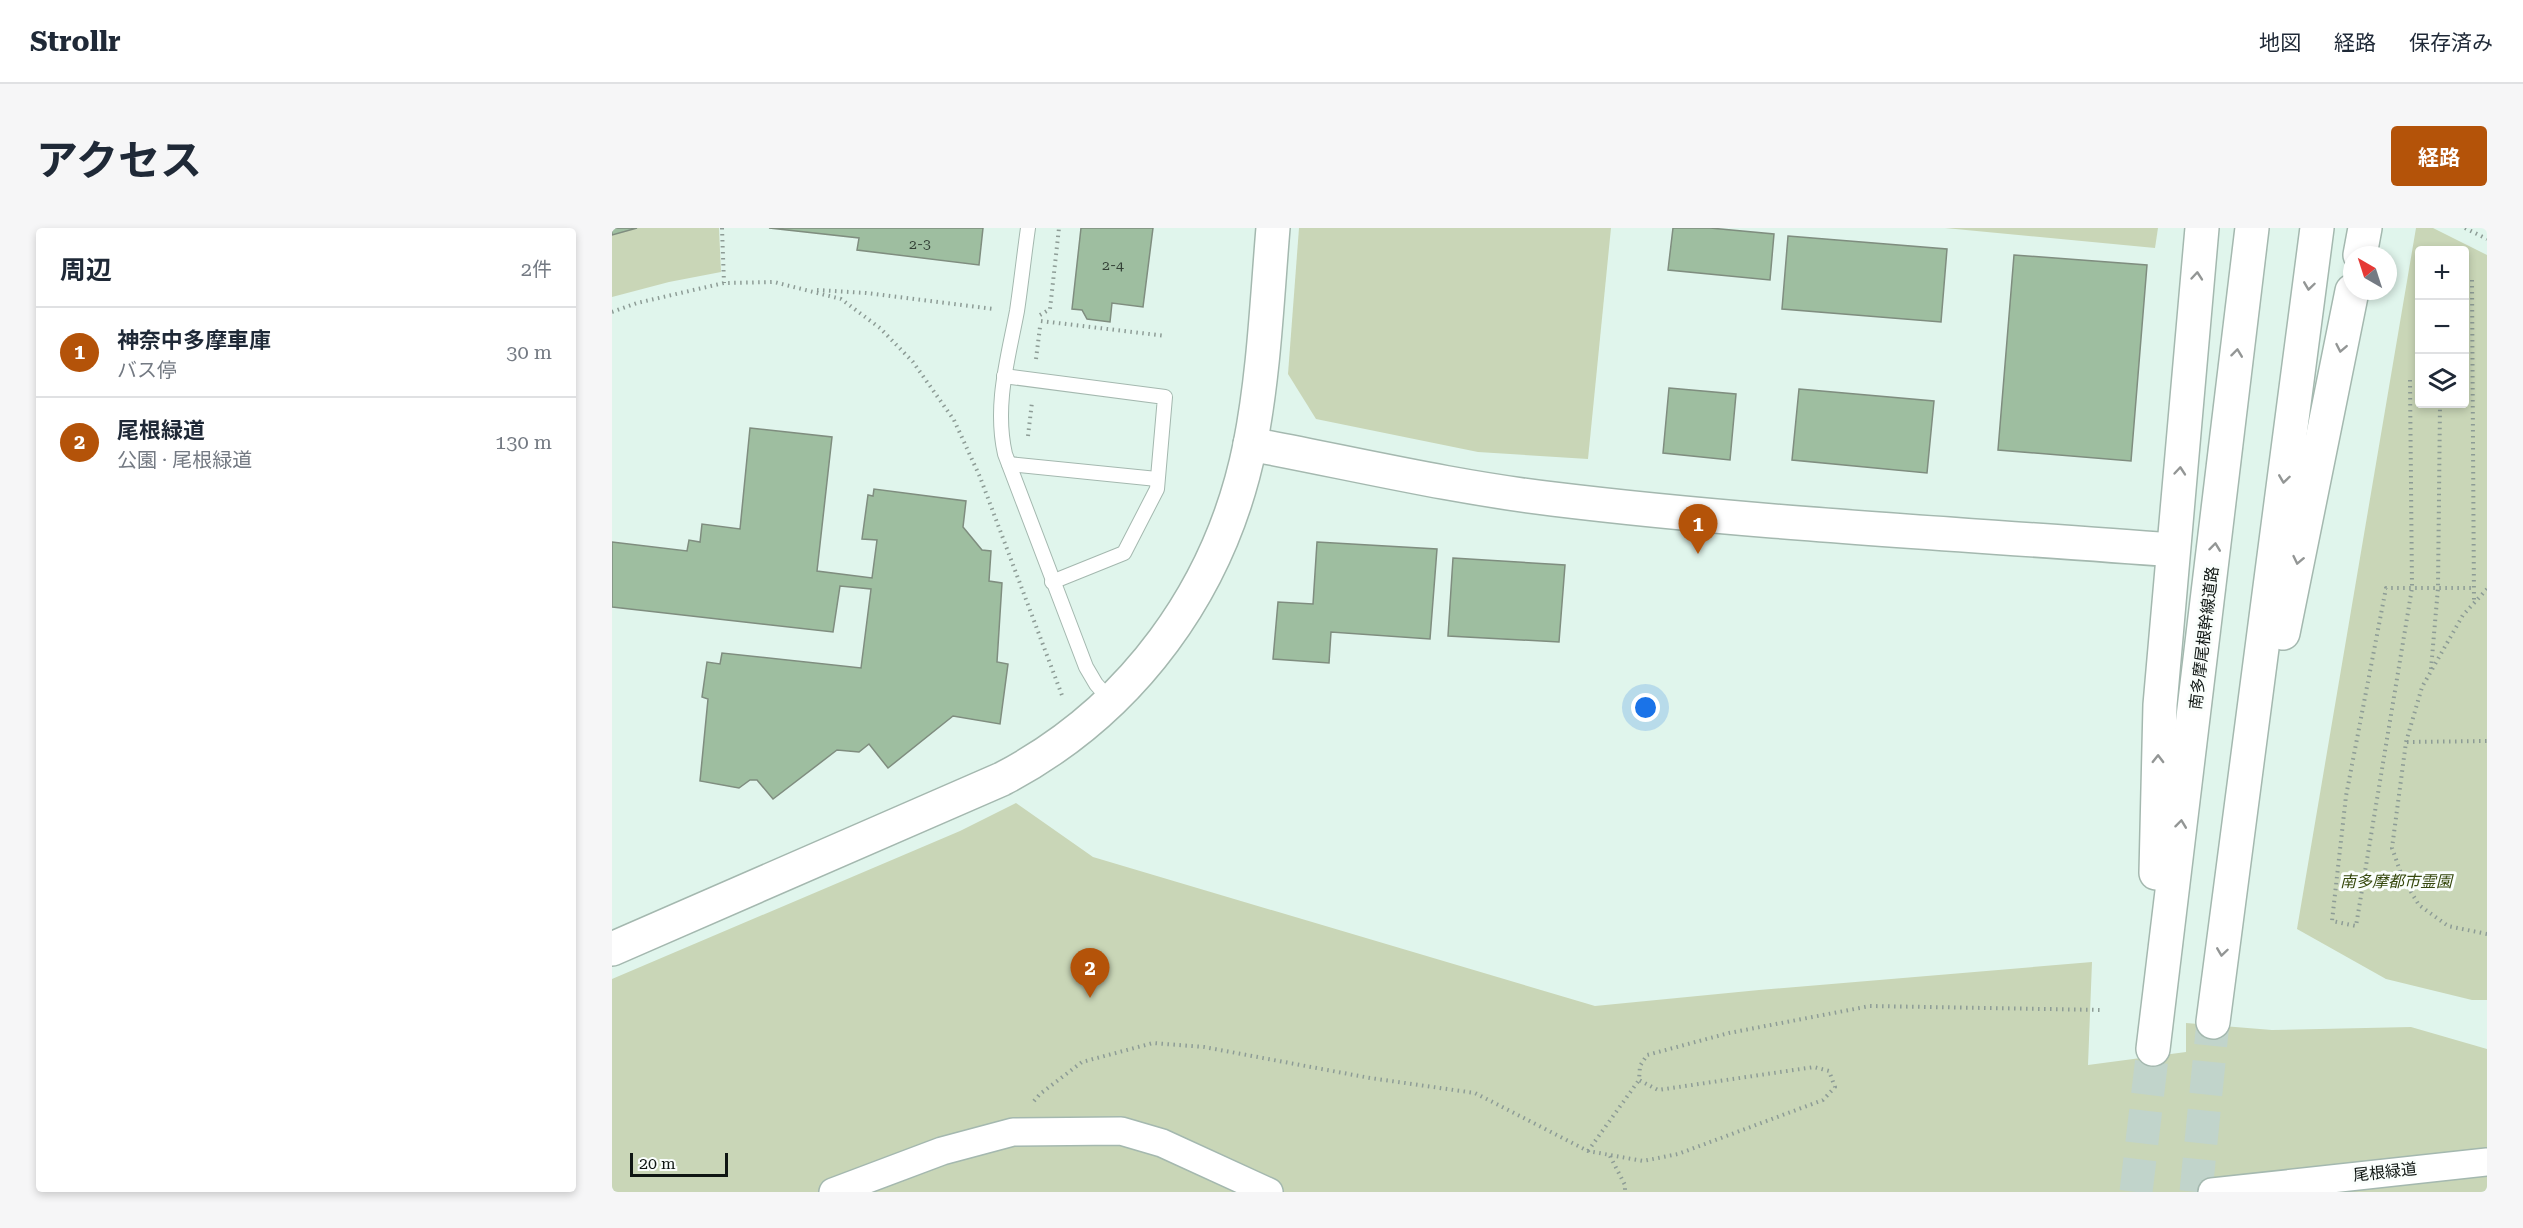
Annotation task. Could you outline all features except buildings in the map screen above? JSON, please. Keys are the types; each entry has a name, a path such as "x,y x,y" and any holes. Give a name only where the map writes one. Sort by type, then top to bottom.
{"main road":[{"path":"612,949 1002,779 1051,751 1111,702 1150,660 1198,590 1229,522 1250,444 1264,331 1273,228"},
{"path":"1250,444 1483,490 1554,499 1726,516 2172,550 2202,228"},
{"name":"南多摩尾根幹線道路","path":"2172,550 2160,705 2153,1048 2252,228"},
{"path":"2213,1022 2317,228"},
{"path":"2362,246 2365,228"},
{"path":"2230,894 2350,300"}],"street":[{"path":"833,1192 942,1151 1013,1132 1121,1131 1162,1143 1269,1192"},
{"name":"尾根緑道","path":"2212,1192 2487,1162"}],"lane":[{"path":"1028,228 1017,311 1004,376 1000,406 1000,431 1009,464 1086,667 1111,702"},
{"path":"1004,376 1165,398 1156,489 1124,553 1052,582"},
{"path":"1009,464 1157,479"}],"path":[{"path":"722,228 724,283"},
{"path":"1041,315 1050,309 1059,228"},
{"path":"2465,228 2487,239"},
{"path":"2472,280 2474,603"},
{"path":"612,312 637,303 724,283 774,282 841,299 880,328 912,362 954,420 980,477 1063,699"},
{"path":"810,290 866,293 1017,311"},
{"path":"1041,321 1166,336"},
{"path":"2410,380 2412,588 2356,926 2332,921 2346,796 2386,588 2412,588 2438,588 2474,588"},
{"path":"2431,671 2438,588 2440,408"},
{"path":"2487,589 2463,615 2422,687 2406,742 2392,848 2403,879 2419,904 2448,926 2487,934"},
{"path":"2406,742 2487,741"},
{"path":"1588,1151 1640,1080 1640,1066 1647,1055 1729,1033 1870,1006 2103,1010"},
{"path":"1013,1132 1040,1094 1082,1062 1153,1043 1204,1047 1370,1078 1475,1093 1588,1151 1643,1161 1678,1154 1823,1100 1835,1087 1829,1071 1814,1067 1658,1090 1640,1080"},
{"path":"1610,1156 1625,1185 1625,1192"}],"green space":[{"path":"637,228 719,228 721,272 669,282 612,297 612,235"},
{"path":"1299,228 1611,228 1588,459 1478,452 1316,419 1288,374"},
{"path":"1945,228 2158,228 2155,248"},
{"name":"南多摩都市霊園","path":"2416,228 2433,228 2469,246 2487,255 2487,1000 2472,1000 2386,979 2297,929"},
{"path":"1016,803 1093,857 1595,1006 2092,962 2088,1065 2186,1052 2186,1023 2272,1030 2411,1027 2487,1049 2487,1192 612,1192 612,979 960,831"}],"tunnel":[{"path":"2196,1192 2213,1022"},
{"path":"2136,1192 2153,1049"}],"place":[{"name":"神奈中多摩車庫","path":"1698,554"},
{"name":"尾根緑道","path":"1090,998"}]}
